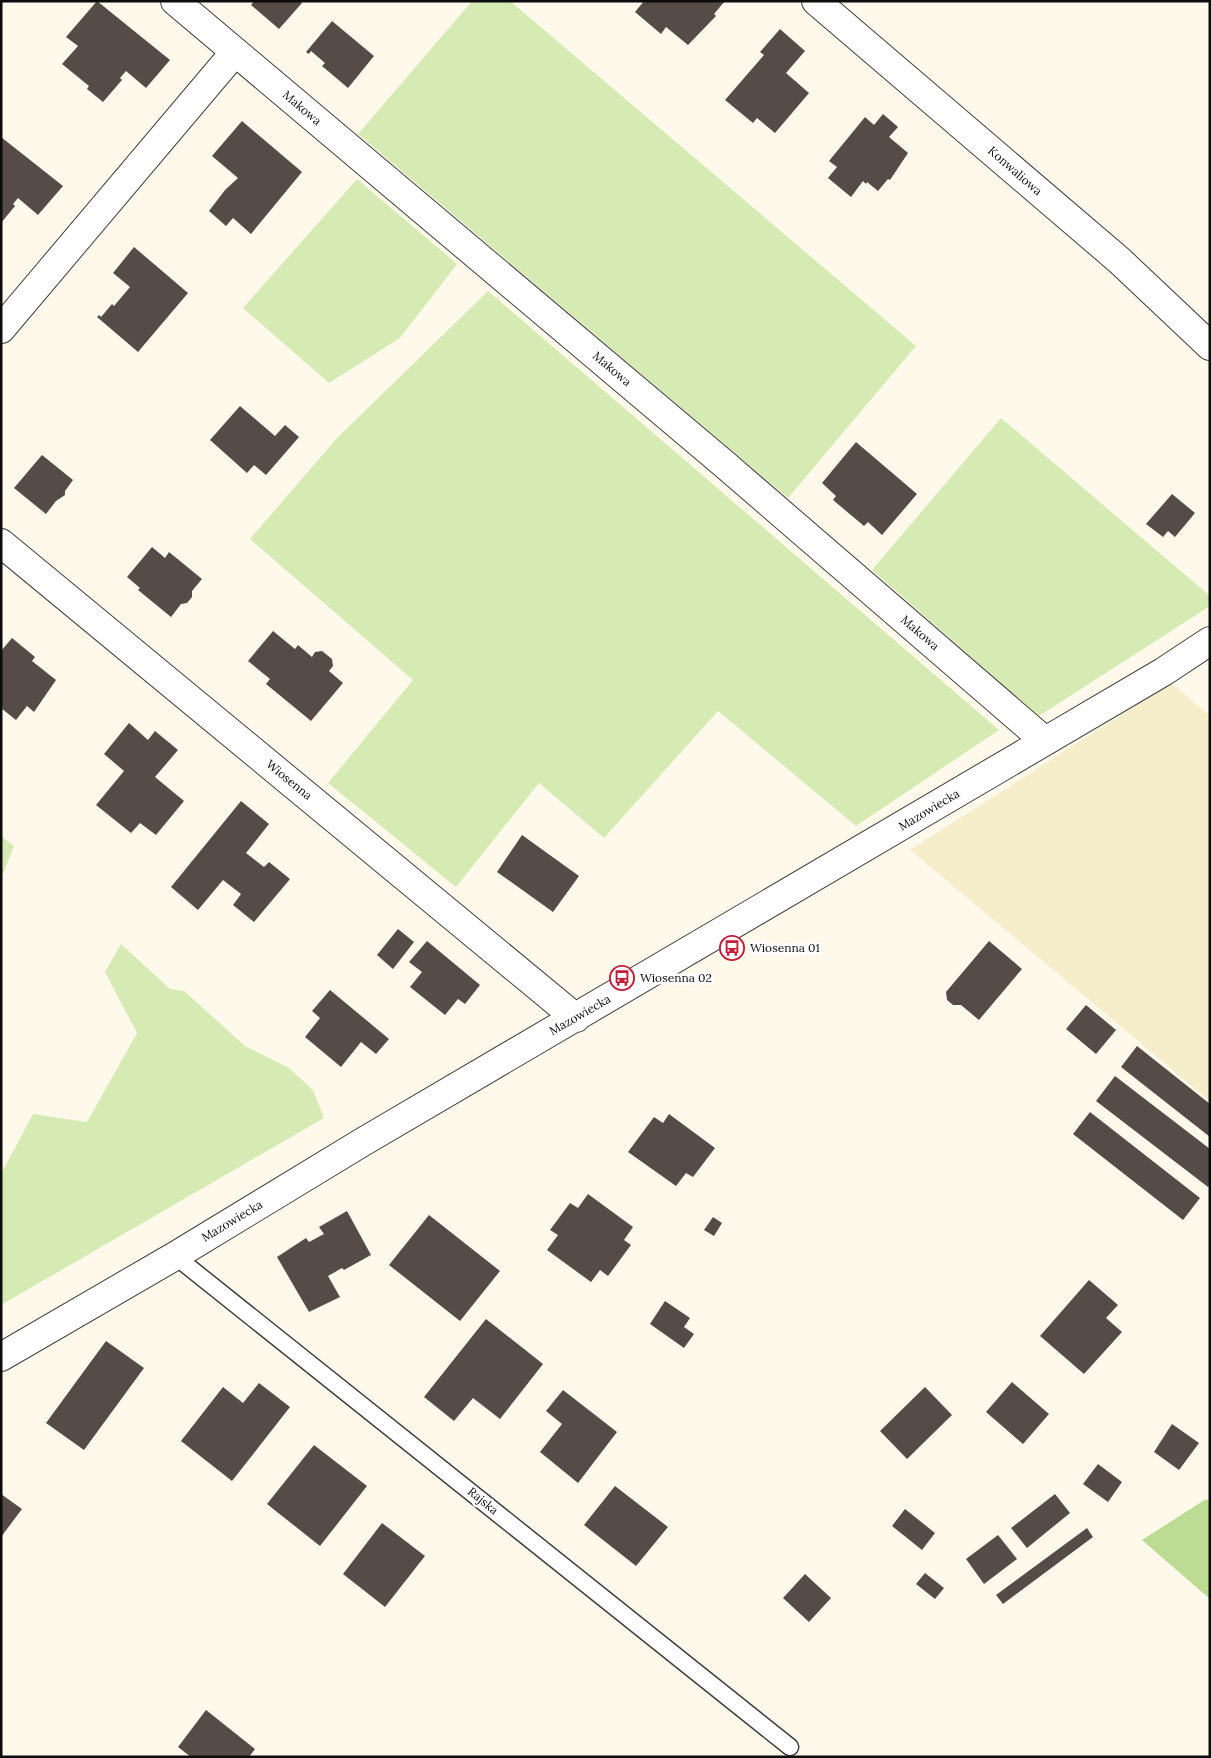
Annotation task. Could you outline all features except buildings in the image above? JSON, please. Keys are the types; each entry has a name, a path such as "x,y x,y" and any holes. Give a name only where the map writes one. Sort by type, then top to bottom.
{"street":[{"name":"Makowa","path":"175,1 723,463 1045,741"},
{"name":"Konwaliowa","path":"816,1 1120,261 1210,346"},
{"path":"1,329 235,52"},
{"name":"Wiosenna","path":"1,543 576,1018"},
{"name":"Mazowiecka","path":"1,1357 175,1256 361,1142 576,1018 1163,672 1210,641"}],"lane":[{"name":"Rajska","path":"175,1256 790,1747"}],"shaded area":[{"path":"1171,683 1210,716 1210,1101 910,850"}],"green space":[{"path":"472,1 510,1 916,346 788,498 358,134"},
{"path":"357,179 457,264 400,338 329,383 243,308"},
{"path":"488,291 999,730 856,826 718,711 604,838 539,783 456,887 328,783 413,680 250,539 337,438"},
{"path":"1001,418 1210,596 1210,606 1039,716 872,570"},
{"path":"1,836 14,846 1,879"},
{"path":"121,944 170,989 184,991 245,1046 289,1068 313,1090 324,1118 1,1305 1,1174 33,1114 87,1122 137,1033 105,972"},
{"path":"1206,1499 1210,1502 1210,1599 1142,1540"}],"place":[{"name":"Wiosenna 01","path":"732,948"},
{"name":"Wiosenna 02","path":"622,978"}]}
